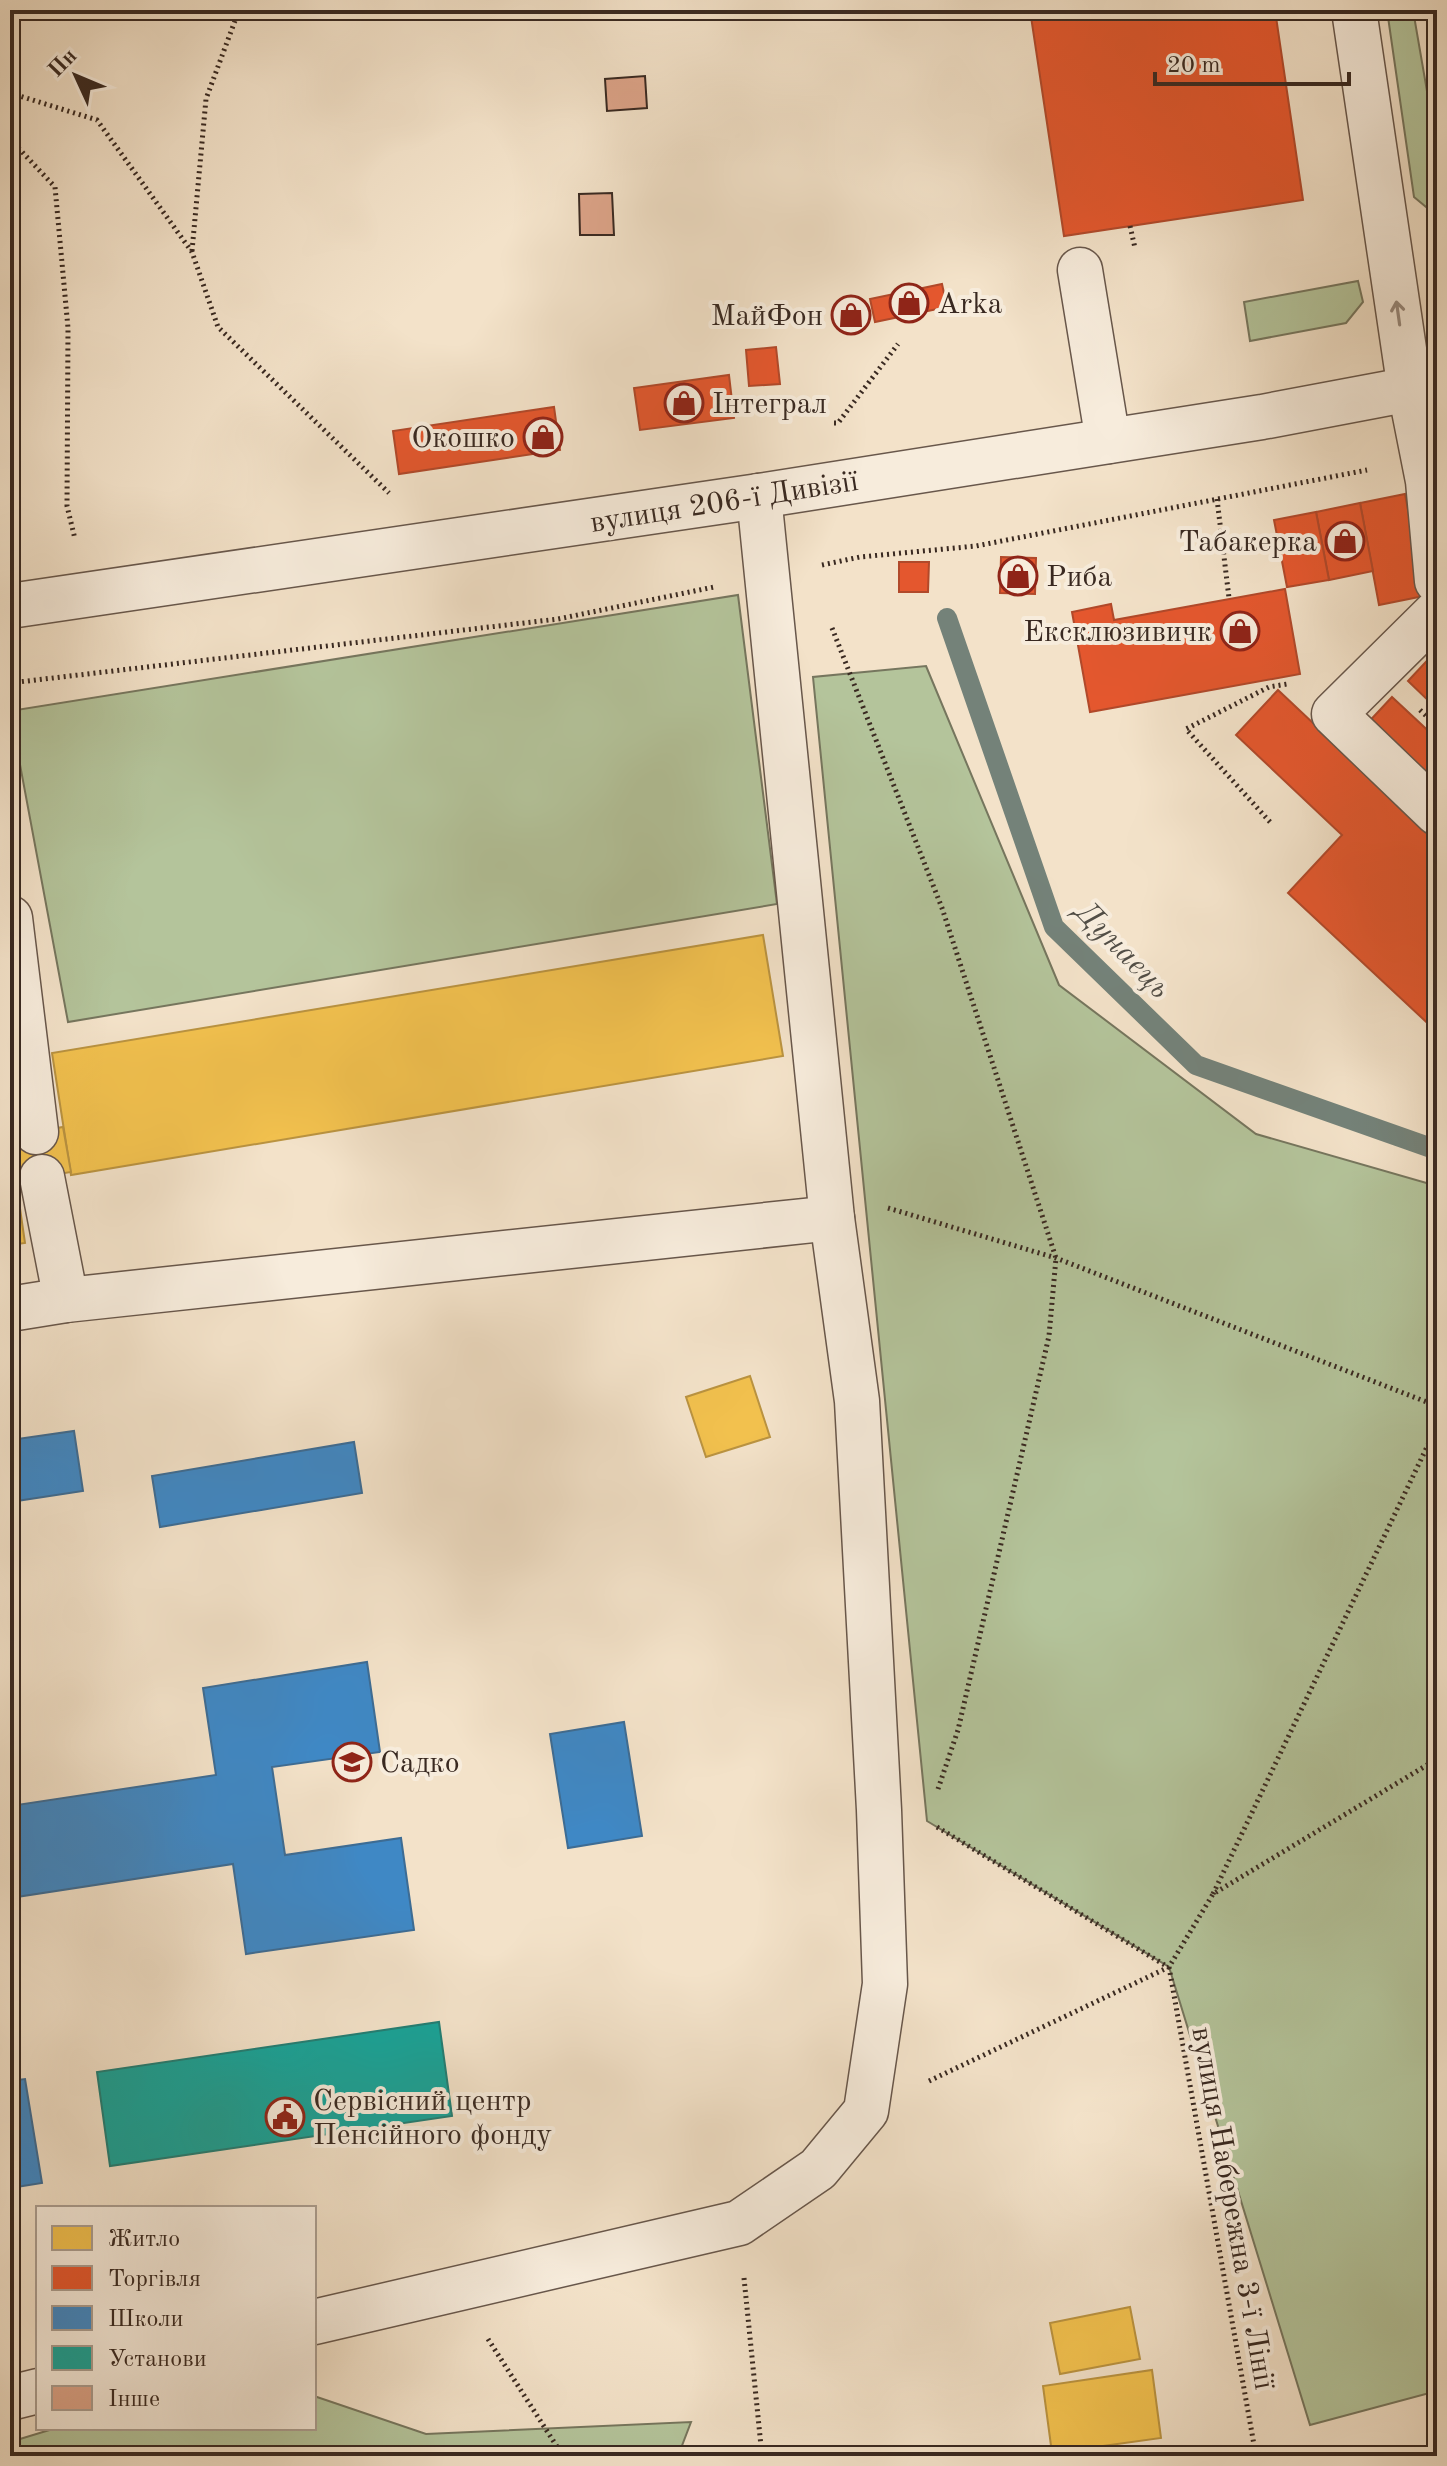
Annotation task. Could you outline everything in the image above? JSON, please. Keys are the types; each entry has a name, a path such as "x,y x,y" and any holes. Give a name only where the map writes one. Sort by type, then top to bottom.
{"street":[{"path":"1354,10 1423,387 1424,459 1437,581"},
{"path":"1080,270 1108,441"},
{"name":"вулиця 206-ї Дивізії","path":"10,606 759,496 1262,417 1423,387"},
{"path":"316,2322 739,2223 818,2169 866,2111 885,1984 857,1401 831,1205 759,496"},
{"path":"1437,612 1334,714 1437,813"},
{"path":"10,918 36,1132"},
{"path":"42,1177 66,1300"},
{"path":"10,1309 831,1205"},
{"path":"10,2398 36,2392"}],"path":[{"path":"192,252 206,99 239,10"},
{"path":"10,93 97,120 192,252 218,327 397,500"},
{"path":"10,139 55,187 68,328 67,506 89,594"},
{"path":"1130,226 1136,253"},
{"path":"823,425 838,423 898,344"},
{"path":"815,566 860,557 976,546 1424,459"},
{"path":"1217,499 1229,598"},
{"path":"10,683 558,619 724,585"},
{"path":"832,626 942,908 1056,1258 1049,1336 958,1730 927,1821"},
{"path":"1270,822 1186,729 1269,687 1379,670"},
{"path":"831,1205 1056,1258 1437,1406"},
{"path":"866,2111 1169,1967 1213,1894 1437,1426"},
{"path":"1213,1894 1437,1759"},
{"path":"879,1810 927,1821 1169,1967"},
{"name":"вулиця Набережна 3-ї Лінії","path":"1169,1967 1256,2456"},
{"path":"739,2223 762,2456"},
{"path":"456,2290 563,2456"}],"green space":[{"path":"1387,10 1413,10 1437,149 1437,204 1431,211 1414,197"},
{"path":"1358,281 1363,302 1346,323 1250,341 1244,302"},
{"path":"738,595 777,904 68,1022 10,711"},
{"path":"926,666 1059,985 1256,1134 1437,1186 1437,1353 1429,1371 1437,1383 1437,2391 1310,2425 1169,1967 927,1821 813,677"},
{"path":"316,2397 426,2434 691,2422 678,2456 10,2456 10,2442 49,2430 316,2430"}],"building: Житло":[{"path":"763,935 783,1056 71,1175 52,1053"},
{"path":"63,1127 71,1172 16,1181 25,1243 10,1245 10,1136"},
{"path":"750,1376 770,1437 706,1457 686,1397"},
{"path":"1130,2307 1140,2359 1060,2374 1050,2323"},
{"path":"1152,2370 1161,2438 1052,2453 1043,2386"}],"building: Торгівля":[{"path":"1030,10 1275,10 1303,200 1064,236"},
{"name":"Arka","path":"942,284 947,307 875,322 870,299"},
{"name":"МайФон","path":"862,303 865,325 840,327 837,305"},
{"path":"776,347 780,384 749,386 746,350"},
{"name":"Інтеграл","path":"729,375 734,418 640,430 634,388"},
{"path":"554,407 560,450 399,474 393,431"},
{"path":"1405,494 1424,596 1379,605 1360,503"},
{"name":"Табакерка","path":"1360,503 1373,571 1329,580 1316,512"},
{"path":"1316,512 1329,580 1287,587 1274,520"},
{"name":"Риба","path":"1001,557 1036,558 1035,594 1000,593"},
{"path":"899,562 929,562 928,592 899,592"},
{"path":"1285,589 1300,674 1090,712 1072,612 1111,604 1114,620"},
{"path":"1437,650 1437,709 1408,681"},
{"path":"1278,690 1437,840 1437,1032 1288,893 1342,835 1236,735"},
{"path":"1392,697 1437,739 1437,798 1363,728"}],"building: Школи":[{"path":"74,1431 83,1491 10,1502 10,1440"},
{"path":"354,1442 362,1493 160,1527 152,1476"},
{"path":"367,1662 380,1752 272,1767 285,1855 401,1838 414,1930 246,1954 233,1864 10,1898 10,1806 216,1775 203,1688"},
{"path":"624,1722 642,1836 568,1848 550,1734"},
{"path":"25,2079 42,2183 10,2188 10,2081"}],"building: Установи":[{"path":"439,2022 452,2116 110,2166 97,2072"}],"building: Інше":[{"path":"645,76 647,108 607,111 605,79"},
{"path":"612,193 614,235 580,235 579,194"}],"waterway":[{"name":"Дунаець","path":"947,618 1054,927 1196,1065 1437,1150"}],"place":[{"name":"Arka","path":"909,303"},
{"name":"МайФон","path":"851,315"},
{"name":"Інтеграл","path":"684,403"},
{"name":"Окошко","path":"543,437"},
{"name":"Табакерка","path":"1345,541"},
{"name":"Риба","path":"1018,576"},
{"name":"Ексклюзивичк","path":"1240,631"},
{"name":"Садко","path":"352,1762"},
{"name":"Сервісний центр Пенсійного фонду","path":"285,2117"}]}
